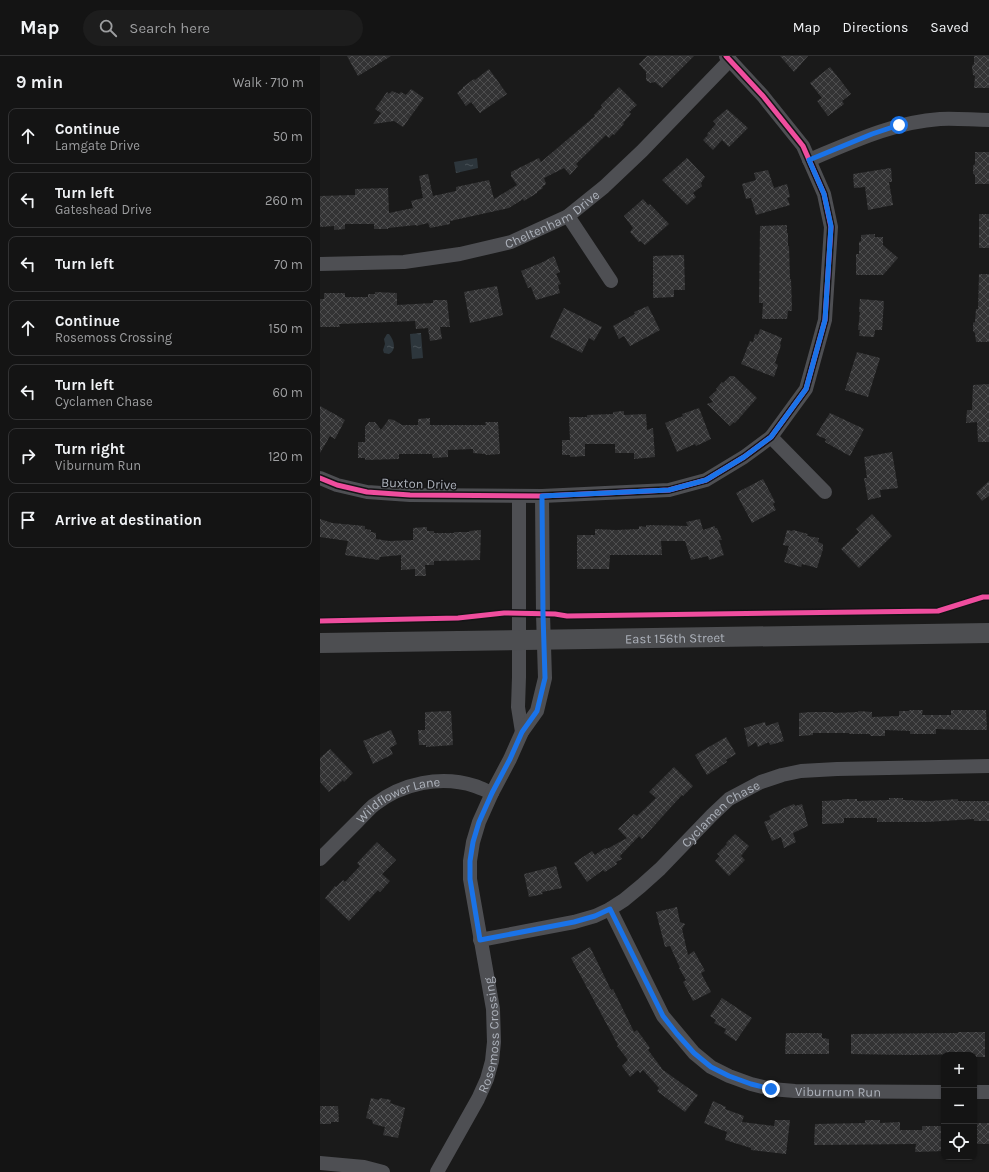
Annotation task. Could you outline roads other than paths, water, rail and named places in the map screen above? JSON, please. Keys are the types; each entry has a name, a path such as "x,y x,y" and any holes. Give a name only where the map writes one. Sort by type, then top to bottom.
{"street":[{"name":"Buxton Drive","path":"320,478 337,485 367,492 410,495 542,496 669,490 706,480 744,457 771,437 806,389 825,320 831,226 824,194 803,146 763,96 728,58"},
{"name":"Cheltenham Drive","path":"320,264 404,262 460,254 511,242 568,216 604,186 642,151 728,58"},
{"path":"809,160 872,134 899,125 940,119 989,120"},
{"path":"568,216 612,281"},
{"path":"771,437 826,492"},
{"path":"519,496 518,707 522,732"},
{"name":"Rosemoss Crossing","path":"437,1172 478,1099 487,1079 492,1061 494,1042 493,1009 470,879 470,861 473,842 479,822 522,732 537,711 545,678 542,496"},
{"name":"East 156th Street","path":"320,643 989,633"},
{"name":"Cyclamen Chase","path":"480,940 574,922 595,916 610,909 641,886 660,869 729,799 761,782 801,771 989,766"},
{"name":"Wildflower Lane","path":"320,859 374,805 391,794 407,787 426,782 448,781 476,786 492,793"},
{"name":"Viburnum Run","path":"610,909 663,1016 694,1053 711,1067 729,1076 771,1089 795,1091 941,1092"},
{"path":"977,1092 989,1092"},
{"path":"320,1163 364,1167 383,1172"}],"water":[{"path":"477,158 478,168 456,173 454,162"},
{"path":"421,333 423,358 412,359 410,334"},
{"path":"387,334 391,336 394,345 392,352 389,354 384,353 383,350 385,344 384,339"}]}
